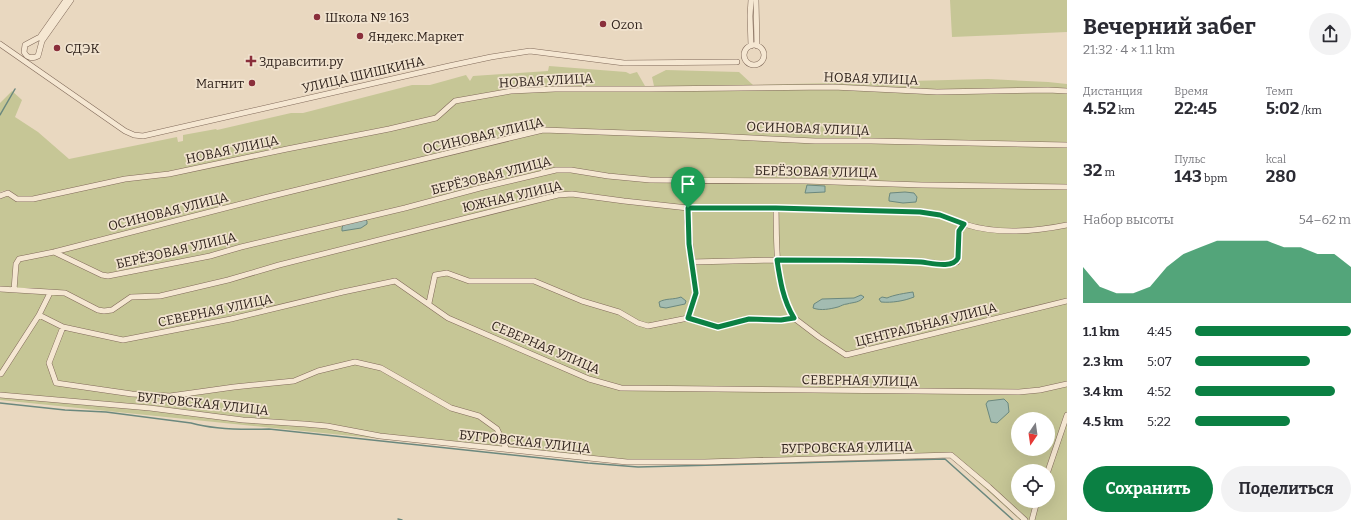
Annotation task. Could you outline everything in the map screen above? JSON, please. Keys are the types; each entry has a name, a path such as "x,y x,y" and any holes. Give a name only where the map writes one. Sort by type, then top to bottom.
{"street":[{"path":"66,0 40,36 25,45 24,52 28,57 32,58 38,56 42,41 71,0"},
{"path":"751,0 751,46"},
{"path":"756,0 757,46"},
{"name":"УЛИЦА ШИШКИНА","path":"0,44 134,136 143,136 366,84 515,52 530,51 624,63 737,62"},
{"path":"751,46 757,46 762,50 764,56 760,62 754,65 748,62 744,57 746,50 751,46"},
{"name":"НОВАЯ УЛИЦА","path":"0,196 8,193 18,199 33,199 125,179 169,174 389,129 436,118 455,101 511,90 555,88 833,88 937,92 1067,91"},
{"name":"ОСИНОВАЯ УЛИЦА","path":"14,290 16,264 19,259 54,252 264,198 543,130 815,141 1067,145"},
{"name":"БЕРЁЗОВАЯ УЛИЦА","path":"54,252 102,275 108,276 210,256 241,247 556,170 571,170 608,176 650,180 805,181 922,185 1067,187"},
{"path":"688,180 689,244 696,293 688,318"},
{"name":"ЮЖНАЯ УЛИЦА","path":"0,289 65,293 98,310 112,310 131,297 160,296 228,280 279,265 558,195 572,194 688,208 776,208 920,212 940,215 964,224 988,230 1011,232 1046,229 1067,225"},
{"path":"429,303 435,275 447,273 469,281 534,281 582,301 619,312 638,323 648,326 688,318 718,327 749,319 781,320 794,318 788,309 782,290 777,260 776,208"},
{"path":"692,262 777,260 922,262 953,264 957,262 959,231 964,224"},
{"name":"СЕВЕРНАЯ УЛИЦА","path":"39,315 62,327 123,340 237,318 395,281 429,303 448,318 589,379 621,388 1019,392 1040,390 1067,384"},
{"path":"0,374 39,315 50,293"},
{"name":"ЦЕНТРАЛЬНАЯ УЛИЦА","path":"794,318 846,355 1067,301"},
{"path":"62,327 49,363 56,383 132,394 170,396 234,387 294,381 318,371 355,362 381,368 451,408 479,416 497,429 507,450"},
{"name":"БУГРОВСКАЯ УЛИЦА","path":"0,395 150,408 243,420 327,426 380,436 626,462 705,462 951,455 1025,520"},
{"path":"1050,464 1067,416"},
{"path":"1032,520 1035,508"}],"green space":[{"path":"950,0 1067,0 1067,32 952,37"},
{"path":"549,66 626,72 630,74 637,72 645,86 654,86 652,77 666,70 739,72 753,85 988,79 1067,84 1067,520 1020,520 950,457 636,465 0,400 0,197 8,190 0,192 0,103 12,91 22,100 15,117 38,132 69,159 177,137 178,142 183,141 183,135 217,130 291,113 303,113 412,85 430,85 466,75 470,81 473,76 548,71"}],"shaded area":[{"path":"807,185 825,186 825,192 805,193"},
{"path":"890,193 914,193 917,197 916,202 903,203 889,201"},
{"path":"365,219 367,224 361,228 342,231 343,225"},
{"path":"913,292 914,297 902,301 881,302 879,299 882,297 887,298"},
{"path":"861,295 864,297 860,300 838,307 822,310 813,308 814,304 822,299 854,298"},
{"path":"681,297 686,301 685,304 666,308 660,307 659,302"},
{"path":"1004,399 1008,403 1009,412 997,423 991,422 986,404 988,401"}],"waterway":[{"path":"0,115 15,89"},
{"path":"0,403 65,410 106,412 220,428 269,429 638,467 945,459 1013,520"},
{"path":"398,519 402,520"}],"place":[{"name":"Школа № 163","path":"317,17"},
{"name":"Ozon","path":"603,24"},
{"name":"Яндекс.Маркет","path":"360,36"},
{"name":"СДЭК","path":"57,48"},
{"name":"Здравсити.ру","path":"251,61"},
{"name":"Магнит","path":"252,83"}],"route":[{"path":"723,207 920,212 940,215 964,224 959,231 957,262 953,264 922,262 777,260 782,290 788,309 794,318 781,320 749,319 718,327 688,318 696,293 689,244 687,218 688,208 723,207"}]}
